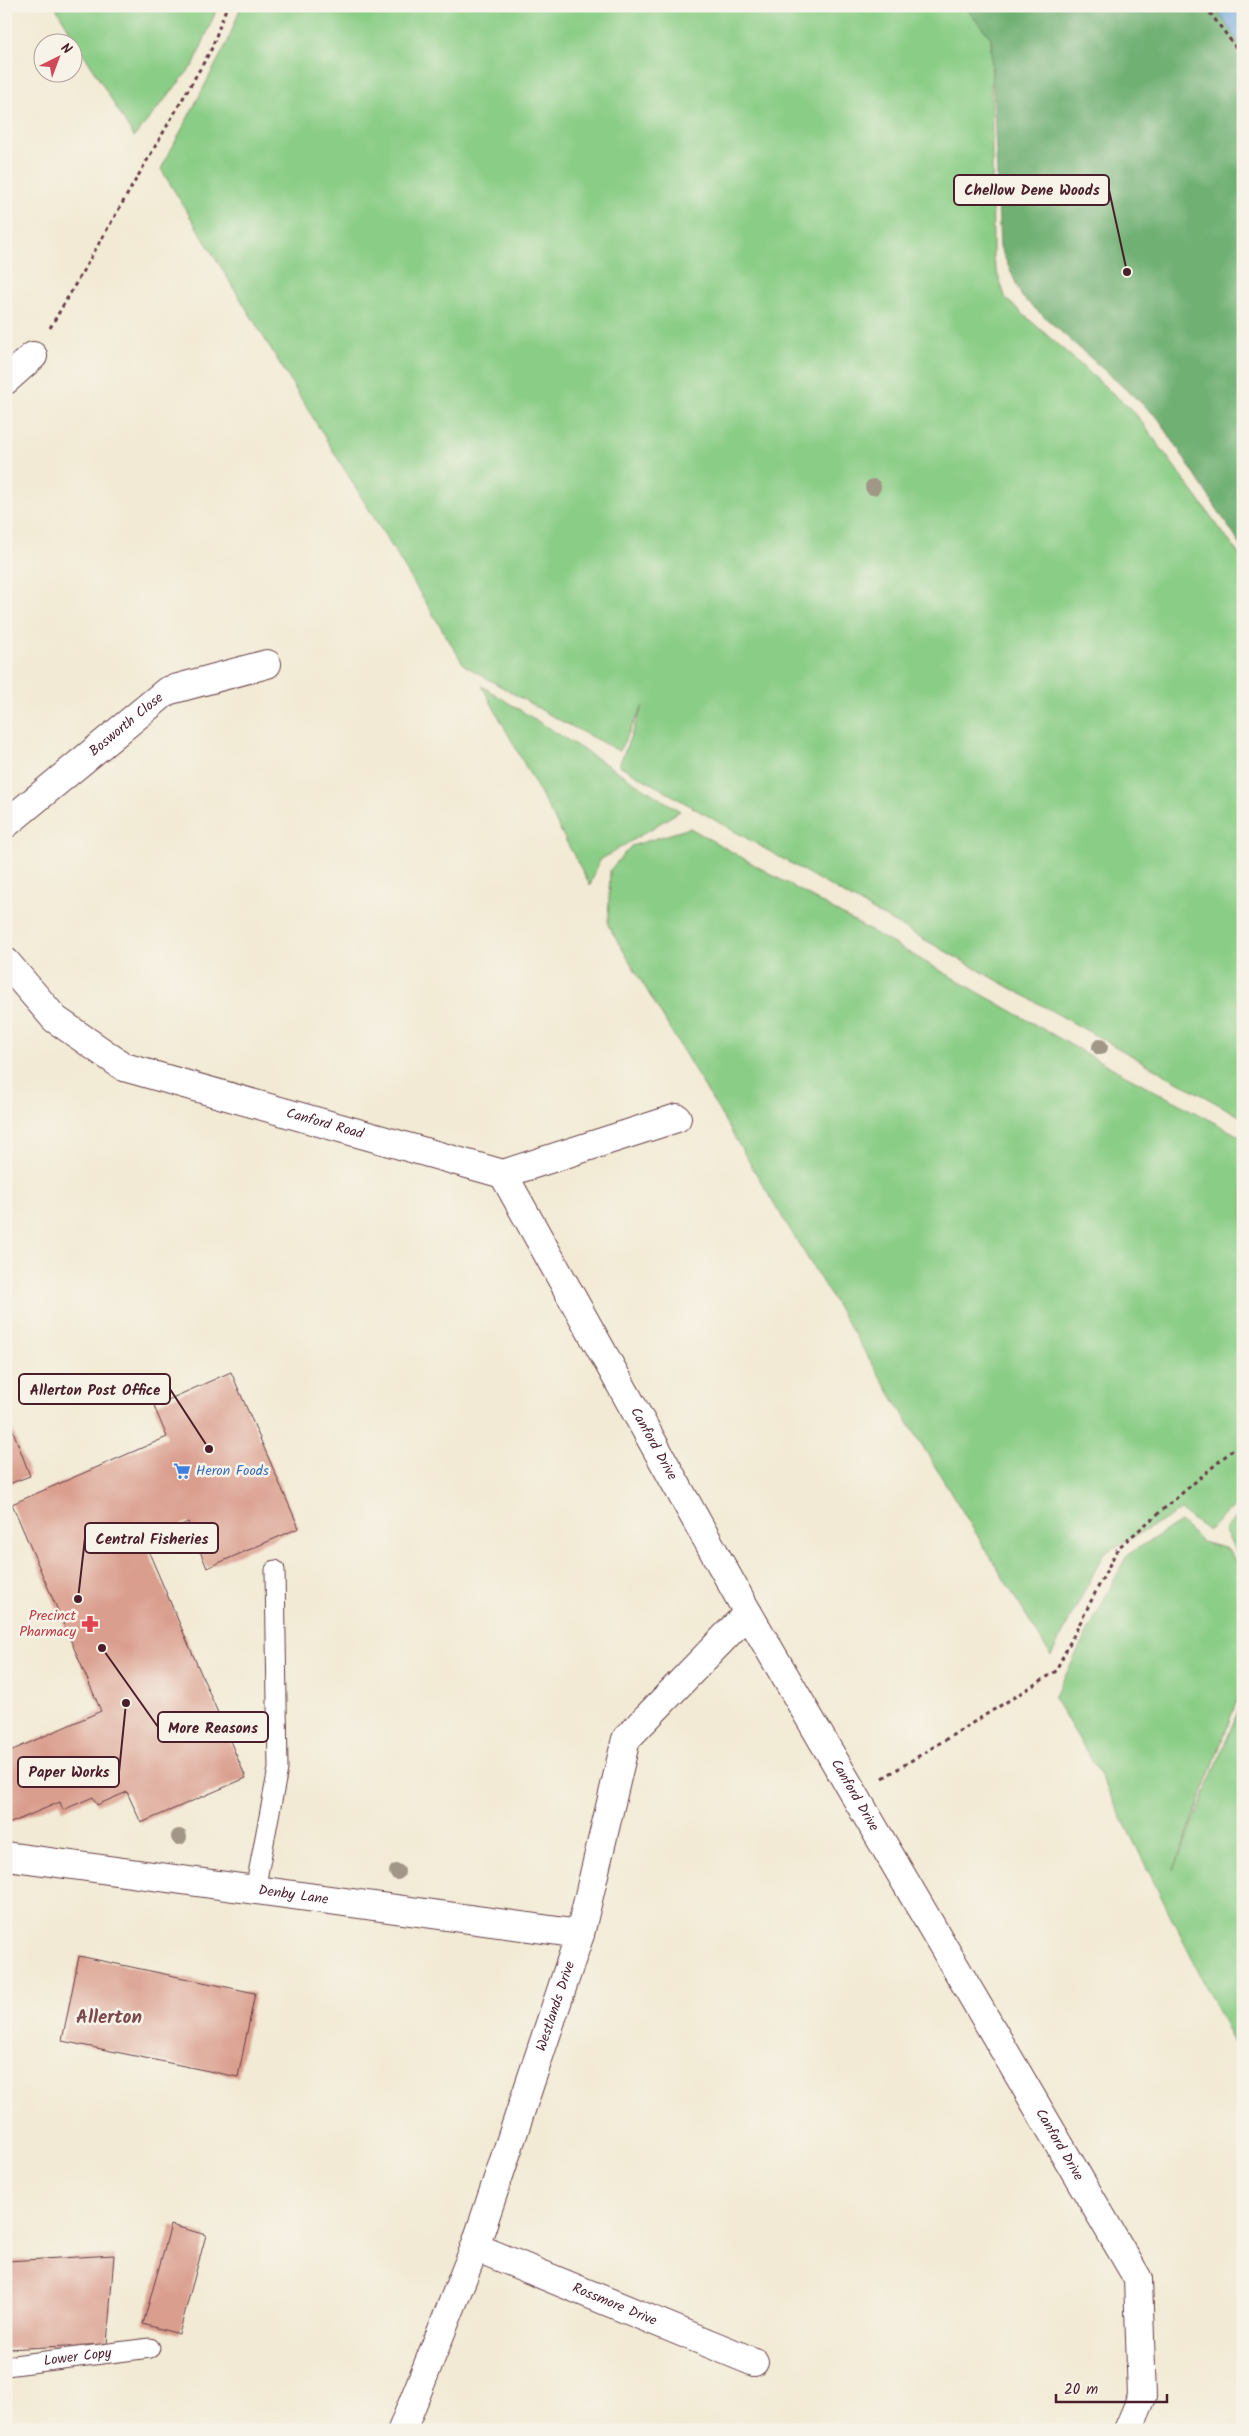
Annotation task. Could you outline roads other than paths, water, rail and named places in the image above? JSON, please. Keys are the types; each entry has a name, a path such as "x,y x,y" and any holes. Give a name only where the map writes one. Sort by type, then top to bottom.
{"street":[{"path":"6,380 33,356"},
{"name":"Bosworth Close","path":"6,824 167,691 267,664"},
{"name":"Canford Road","path":"6,962 55,1019 124,1067 503,1174"},
{"path":"503,1174 677,1118"},
{"name":"Canford Drive","path":"503,1174 748,1613 1138,2279 1142,2397 1128,2430"},
{"name":"Westlands Drive","path":"402,2430 475,2247 580,1934 626,1739 748,1613"},
{"name":"Denby Lane","path":"6,1856 580,1934"},
{"name":"Rossmore Drive","path":"475,2247 754,2362"}],"lane":[{"path":"255,1890 278,1769 275,1570"},
{"name":"Lower Copy","path":"6,2366 150,2348"}],"water":[{"path":"1215,6 1243,6 1243,50"}],"place":[{"name":"Chellow Dene Woods","path":"1127,272"},
{"name":"Allerton Post Office","path":"209,1449"},
{"name":"Heron Foods","path":"182,1471"},
{"name":"Central Fisheries","path":"78,1599"},
{"name":"Precinct Pharmacy","path":"90,1624"},
{"name":"More Reasons","path":"102,1648"},
{"name":"Paper Works","path":"126,1703"}],"district":[{"name":"Allerton","path":"109,2018"}]}
